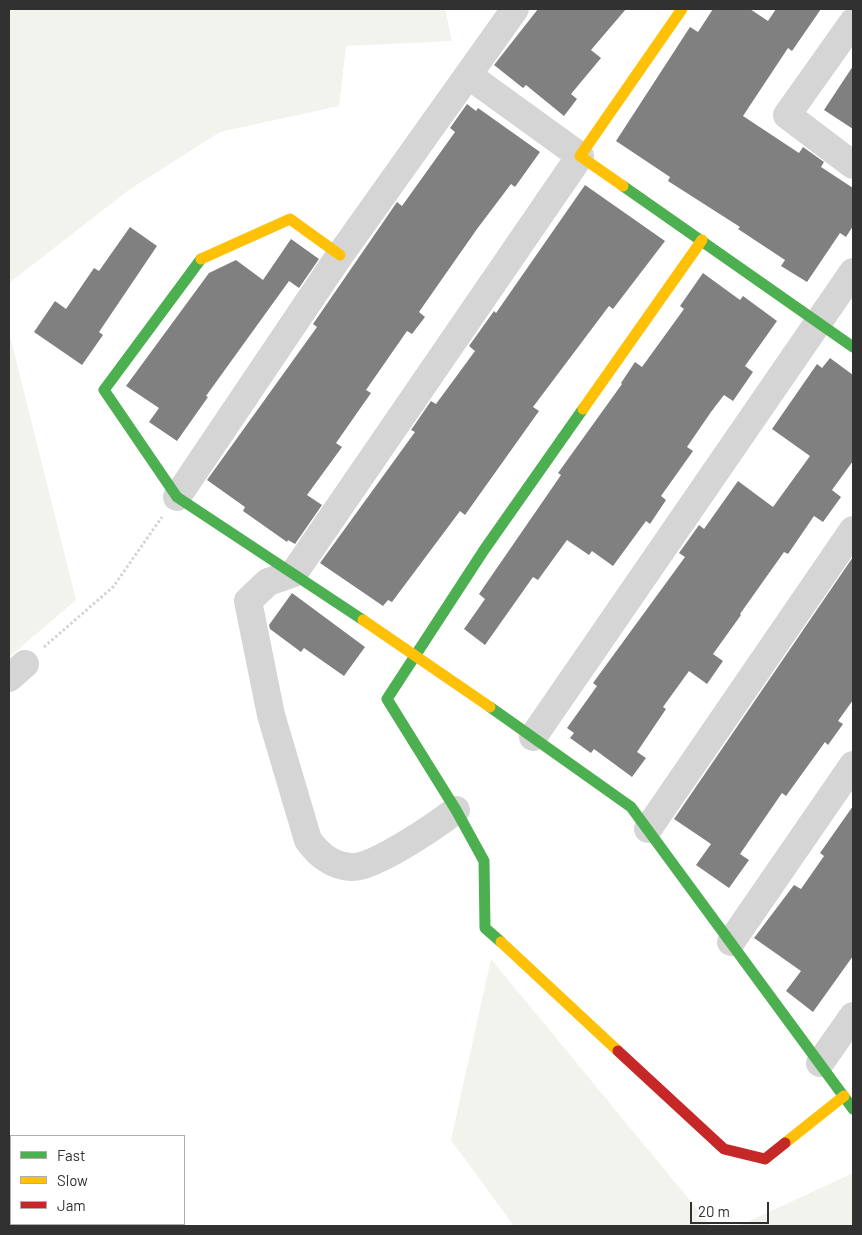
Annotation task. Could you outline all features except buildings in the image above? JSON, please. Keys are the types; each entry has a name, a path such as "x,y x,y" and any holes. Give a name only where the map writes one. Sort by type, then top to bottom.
{"street":[{"path":"177,497 340,255 515,9"},
{"path":"456,810 438,824 372,862 353,867 338,864 318,854 308,840 271,715 248,602 268,582 294,573 682,9"},
{"path":"853,22 787,115 853,165"},
{"path":"468,75 580,156 853,346"},
{"path":"340,255 290,219 199,260 104,390 177,497 416,654 631,807 853,1109"},
{"path":"702,240 484,550 387,699 456,810 484,861 485,928 724,1149 765,1159 844,1096"},
{"path":"533,737 853,272"},
{"path":"648,829 853,530"},
{"path":"731,942 853,765"},
{"path":"820,1063 853,1016"}],"path":[{"path":"17,671 113,586 177,497"}],"shaded area":[{"path":"9,9 445,9 452,41 346,46 339,106 220,132 130,189 9,283"},
{"path":"9,332 76,600 9,657"},
{"path":"491,959 711,1226 514,1226 451,1140"},
{"path":"853,1173 853,1226 739,1226"}],"traffic: fast":[{"path":"623,186 853,347"},
{"path":"201,259 104,390 177,497 363,620"},
{"path":"501,942 485,928 484,861 456,810 387,699 484,550 583,409"},
{"path":"490,707 631,807 853,1109"}],"traffic: slow":[{"path":"623,186 580,156 682,9"},
{"path":"201,259 290,219 340,255"},
{"path":"583,409 702,240"},
{"path":"363,620 490,707"},
{"path":"501,942 618,1051"},
{"path":"785,1143 844,1096"}],"traffic: jam":[{"path":"618,1051 724,1149 765,1159 785,1143"}]}
